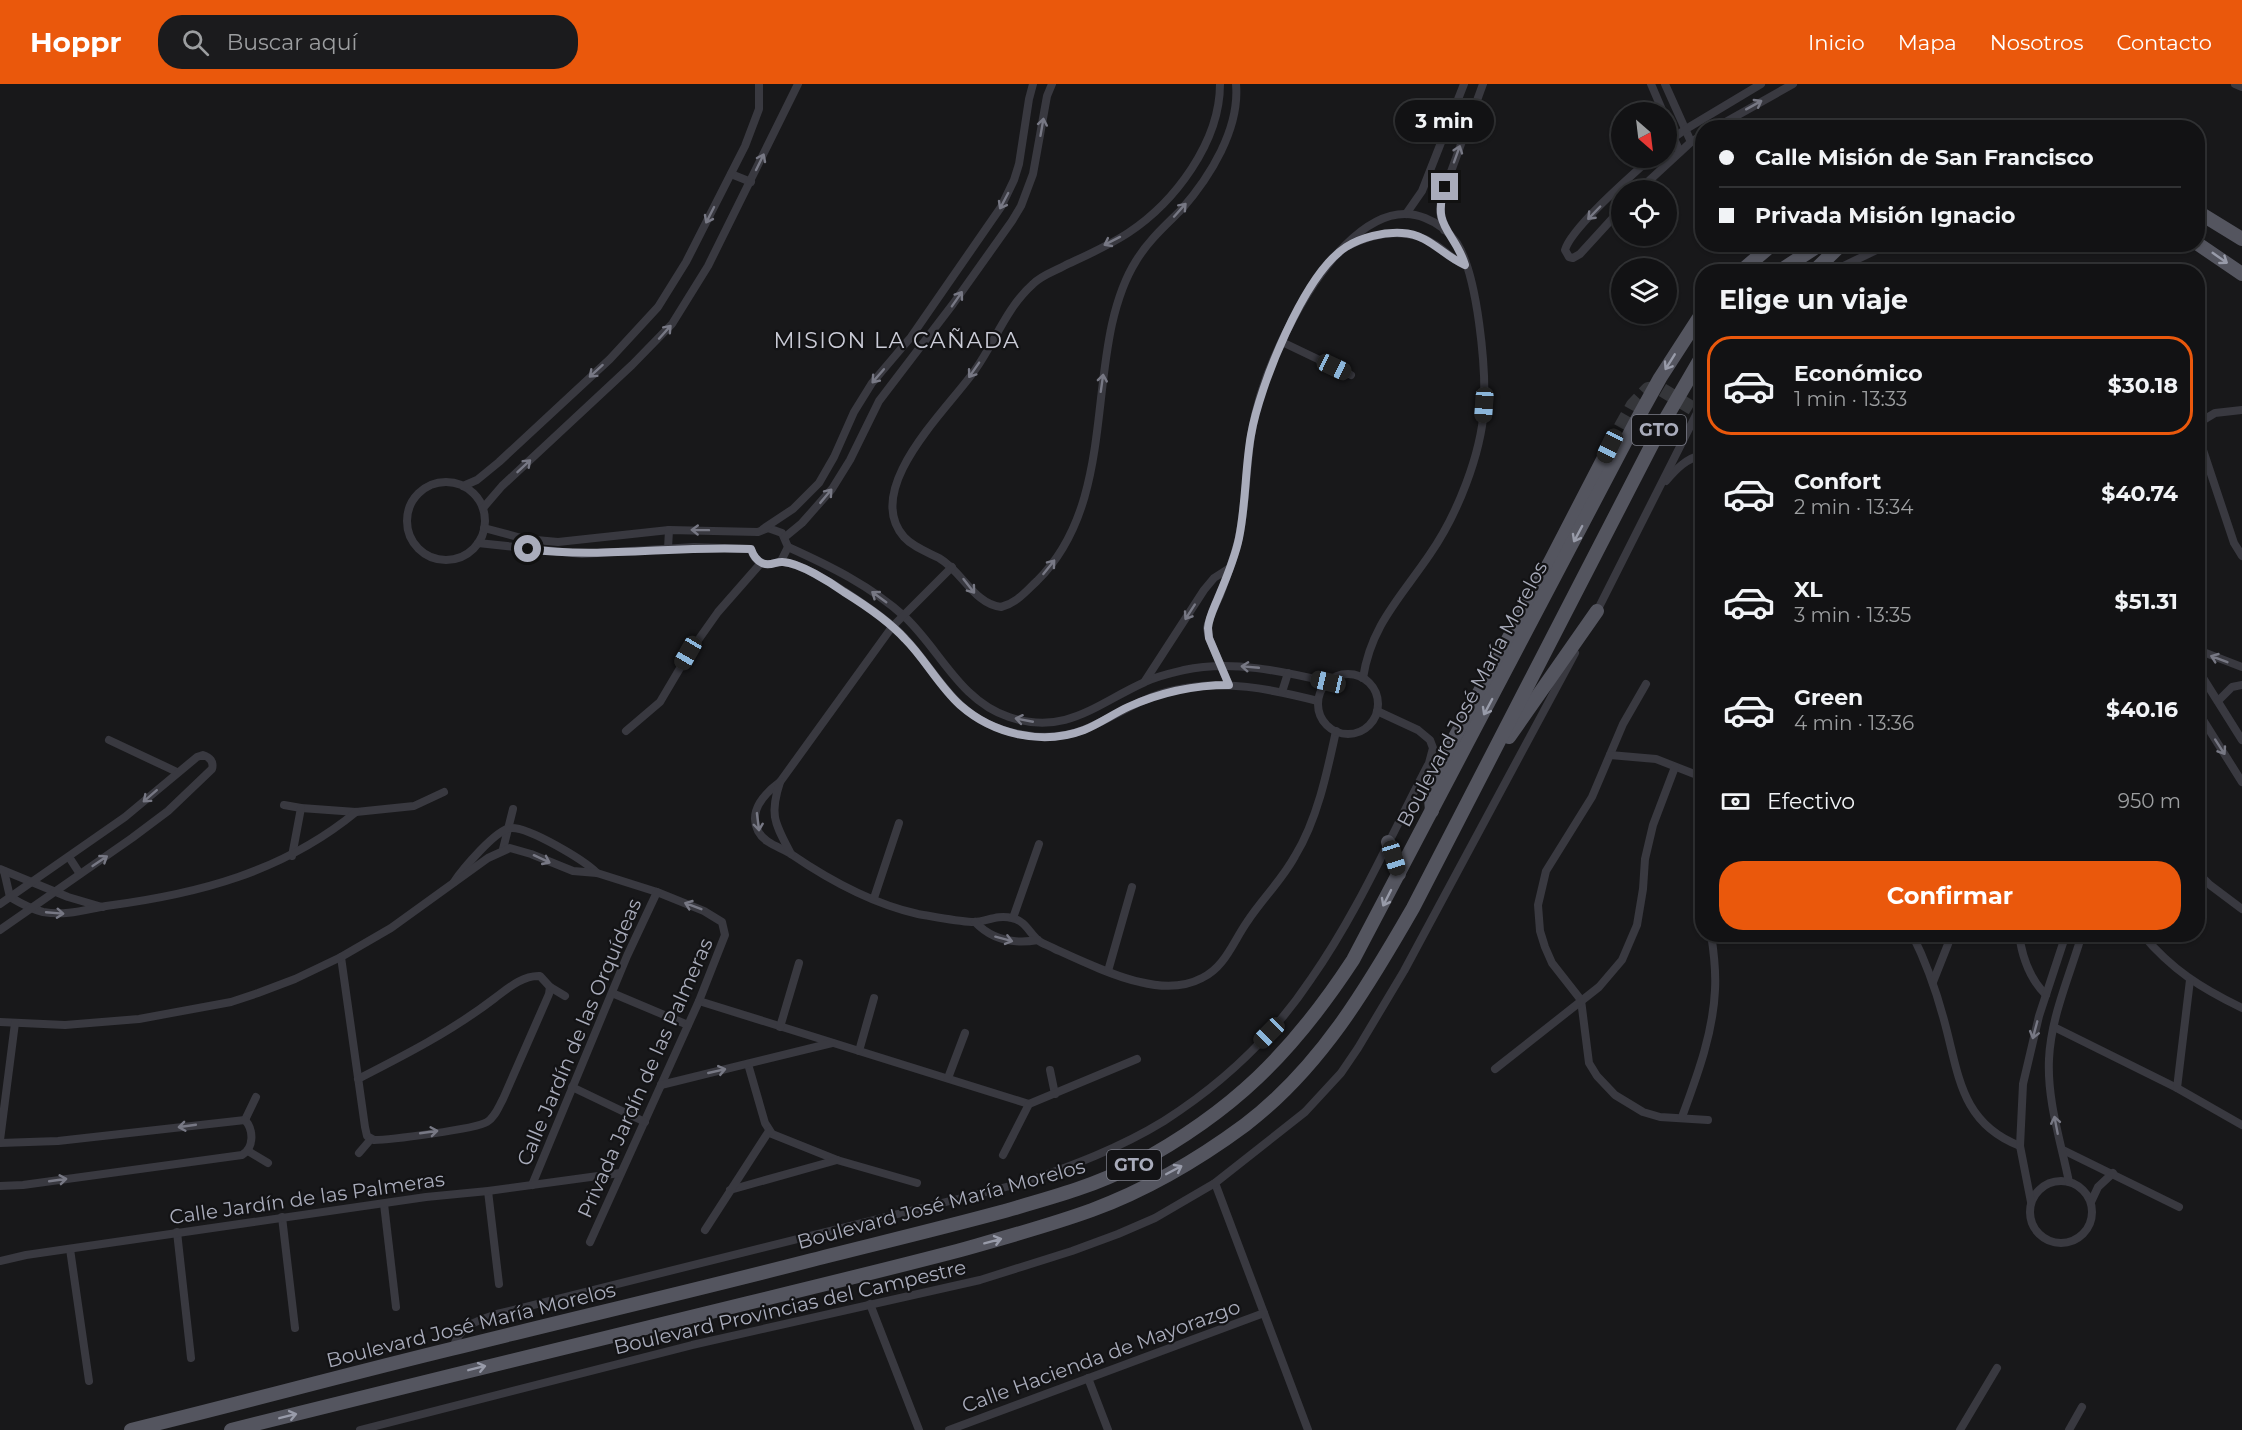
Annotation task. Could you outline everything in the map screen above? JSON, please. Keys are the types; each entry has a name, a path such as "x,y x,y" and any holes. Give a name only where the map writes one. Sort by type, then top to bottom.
{"main road":[{"path":"2205,216 2242,239"},
{"path":"2205,249 2242,274"},
{"path":"1749,264 1764,252"},
{"path":"1790,264 1809,252"},
{"path":"1821,264 1834,252"},
{"name":"Boulevard José María Morelos","path":"131,1430 453,1348 959,1224 1050,1198 1131,1167 1213,1117 1245,1092 1298,1036 1338,983 1369,932 1644,406 1695,323"},
{"name":"GTO","path":"231,1430 1031,1231 1134,1192 1199,1156 1244,1126 1285,1090 1313,1060 1371,980 1413,908 1662,425 1695,368"},
{"path":"1432,811 1431,799 1434,782 1455,737 1610,446"},
{"path":"1476,783 1597,611"},
{"path":"1388,842 1399,874"}],"street":[{"path":"463,486 477,480 500,462 610,359 647,320 663,299 686,262 756,121 760,98 759,84"},
{"path":"483,508 502,486 632,365 672,324 708,266 798,84"},
{"path":"1033,84 1019,164 1014,180 1000,207 911,337 872,383 854,412 834,457 819,483 792,509 761,531 751,543 753,556 761,563 771,565 781,561 806,570 836,586 905,638 960,705 985,722 1019,735 1058,736 1083,730 1127,708 1173,690 1202,685 1229,685 1282,692 1318,701"},
{"path":"781,561 787,542 832,489 850,460 879,401 953,304 1016,213 1033,174 1047,96 1052,84"},
{"path":"1220,84 1220,99 1209,136 1186,177 1165,202 1128,233 1041,277 1021,295 974,371 914,446 905,463 895,489 894,513 898,529 907,540 952,567 978,597 990,605 1001,607 1020,598 1045,573 1066,544 1086,494 1107,349 1124,285 1143,250 1199,188 1216,159 1233,116 1237,99 1236,84"},
{"path":"1406,214 1422,191 1464,84"},
{"path":"1445,230 1440,212 1441,199 1483,84"},
{"path":"1651,84 1659,102"},
{"path":"1665,84 1691,142"},
{"path":"1701,120 1761,84"},
{"path":"1729,120 1793,84"},
{"path":"2235,84 2242,87"},
{"path":"1677,135 1695,124"},
{"path":"1649,180 1695,139"},
{"path":"1677,148 1680,152"},
{"path":"1626,180 1640,168"},
{"path":"731,174 751,182"},
{"path":"1611,195 1570,238 1565,250 1567,254 1573,258 1582,252 1611,220"},
{"path":"1229,685 1209,638 1208,628 1237,547 1251,434 1265,382 1282,342 1314,282 1357,234 1374,223 1406,214 1429,219 1445,230 1460,248 1475,298 1483,367 1483,422 1456,506 1445,530 1426,560 1388,610 1374,636 1365,663 1363,678"},
{"path":"1344,248 1378,235 1404,233 1416,235 1434,243 1453,260 1465,265"},
{"path":"1848,264 1872,252"},
{"path":"1282,342 1351,375"},
{"path":"2205,418 2208,415 2242,410"},
{"name":"Boulevard Provincias del Campestre","path":"360,1430 692,1345 980,1280 1072,1251 1155,1218 1215,1183 1305,1112 1341,1073 1358,1048 1404,971 1597,611 1695,417"},
{"path":"2205,456 2224,514 2241,554 2242,564"},
{"path":"1659,488 1682,464 1695,457"},
{"path":"449,482 463,486 475,495 483,508 484,528 478,543 469,553 456,559 442,560 429,557 418,549 408,531 408,511 414,499 423,489 436,483 449,482"},
{"path":"484,528 542,542 571,542 669,530 778,530 787,542 837,569 903,615 921,632 958,681 980,702 1008,716 1039,722 1056,721 1085,714 1145,681 1186,669 1221,665 1255,668 1328,682"},
{"path":"668,549 669,530"},
{"path":"620,552 621,536"},
{"path":"478,543 568,554 694,548 751,549"},
{"path":"626,731 660,702 688,653 718,612 761,563"},
{"path":"952,567 892,627 780,782 762,799 757,809 756,821 759,833 765,839 811,869 874,898 918,914 975,922 992,917 1013,918 1026,925 1038,940 1137,982 1163,986 1194,981 1215,969 1233,946 1247,921 1284,874 1302,843 1329,762 1336,731"},
{"path":"1145,681 1204,590 1214,578 1228,569"},
{"path":"2205,652 2241,664"},
{"path":"1282,692 1288,673"},
{"path":"1345,674 1363,678 1376,692 1377,711 1373,721 1356,733 1346,734 1336,731 1322,718 1318,701 1322,689 1328,682 1345,674"},
{"path":"2205,681 2242,740"},
{"path":"1646,684 1623,724 1592,797 1546,871 1538,905 1540,931 1545,947 1559,973 1581,1000 1589,1064 1597,1076 1615,1095 1643,1112 1660,1117 1708,1120"},
{"path":"2218,701 2232,687 2242,685"},
{"path":"453,1348 457,1336 463,1329 497,1314 1022,1183 1099,1155 1144,1132 1207,1090 1269,1033 1311,980 1331,948 1429,763 1433,751 1430,740 1418,730 1377,711"},
{"path":"1056,721 1058,736"},
{"path":"2205,723 2242,782"},
{"path":"109,740 177,772"},
{"path":"0,904 125,817 200,755 208,756 213,764 212,769 168,811 0,930"},
{"path":"1610,755 1656,759 1695,774"},
{"path":"1495,1069 1611,975 1622,960 1637,925 1653,825 1675,766"},
{"path":"780,782 773,807 778,828 791,854"},
{"path":"284,805 356,812 414,806 444,792"},
{"path":"292,856 301,808"},
{"path":"504,849 513,809"},
{"path":"2,870 10,897 32,908 65,914 89,911 181,894 248,873 292,856 336,829 356,812"},
{"path":"874,898 899,823"},
{"path":"454,883 475,857 507,829 520,829 550,843 581,859 597,873"},
{"path":"1013,918 1038,844"},
{"path":"0,1022 65,1025 139,1019 221,1004 277,986 342,957 391,928 504,849 517,848 573,871 597,873 657,892"},
{"path":"69,857 80,874"},
{"path":"2,870 53,892 102,907"},
{"path":"2205,880 2242,909"},
{"path":"1108,971 1132,887"},
{"name":"Privada Jardín de las Palmeras","path":"591,1242 724,941 724,926 718,919 657,892"},
{"name":"Calle Jardín de las Orquídeas","path":"532,1185 657,892"},
{"path":"975,922 987,932 1004,940 1019,942 1038,940"},
{"path":"1682,1117 1712,1022 1716,989 1712,942"},
{"path":"1916,942 1933,982 1964,1096 1988,1129 2002,1140 2019,1146"},
{"path":"1933,982 1949,942"},
{"path":"2020,942 2036,985 2046,995"},
{"path":"2063,942 2025,1073 2019,1146 2031,1202 2030,1217 2036,1232 2048,1241 2064,1244 2072,1242 2085,1232 2091,1218 2091,1202 2098,1187 2113,1173"},
{"path":"2069,1182 2051,1098 2049,1071 2054,1027 2080,942"},
{"path":"2149,942 2159,954 2190,980 2242,1008"},
{"path":"342,957 366,1134 371,1139"},
{"path":"780,1027 799,963"},
{"path":"358,1079 441,1034 529,977 540,976 550,987 565,996"},
{"path":"2177,1088 2190,980"},
{"path":"359,1154 371,1139 466,1129 487,1122 494,1116 549,994 550,987"},
{"path":"612,993 688,1025"},
{"path":"859,1051 874,998"},
{"path":"699,1001 1029,1104 1137,1059"},
{"path":"15,1023 0,1141 68,1140 245,1120"},
{"path":"2054,1027 2177,1088 2242,1125"},
{"path":"948,1078 965,1033"},
{"path":"661,1085 834,1043"},
{"path":"748,1064 769,1131 776,1136 837,1160 917,1183"},
{"path":"1050,1070 1055,1094"},
{"path":"572,1087 645,1122"},
{"path":"245,1120 256,1097"},
{"path":"1003,1155 1029,1104"},
{"path":"0,1186 23,1185 242,1155 248,1151 251,1139 249,1125 245,1120"},
{"path":"705,1230 769,1131"},
{"path":"2063,1150 2179,1207"},
{"path":"248,1151 268,1163"},
{"path":"730,1190 837,1160"},
{"name":"Calle Jardín de las Palmeras","path":"0,1261 177,1232 426,1197 620,1173"},
{"path":"2031,1202 2042,1187 2060,1181 2069,1182 2082,1190 2091,1202"},
{"path":"1215,1183 1308,1430"},
{"path":"488,1191 499,1284"},
{"path":"384,1203 396,1307"},
{"path":"282,1218 295,1328"},
{"path":"177,1232 191,1358"},
{"path":"70,1249 89,1381"},
{"path":"870,1304 919,1430"},
{"name":"Calle Hacienda de Mayorazgo","path":"949,1430 1264,1313"},
{"path":"1960,1430 1997,1368"},
{"path":"1088,1378 1108,1430"},
{"path":"2069,1430 2082,1407"}],"tunnel":[{"path":"1610,446 1633,405 1648,389 1659,388 1695,410"}],"district":[{"name":"MISION LA CAÑADA","path":"897,340"}],"route":[{"path":"528,549 582,554 694,548 751,549 753,556 766,565 781,561 792,564 836,586 892,627 926,662 960,705 985,722 1019,735 1036,737 1070,734 1173,690 1202,685 1229,685 1209,638 1209,620 1237,547 1243,517 1251,434 1265,382 1282,342 1314,282 1344,248 1356,242 1378,235 1404,233 1416,235 1434,243 1453,260 1465,265 1460,248 1445,230 1441,220 1441,199 1445,187"}]}
